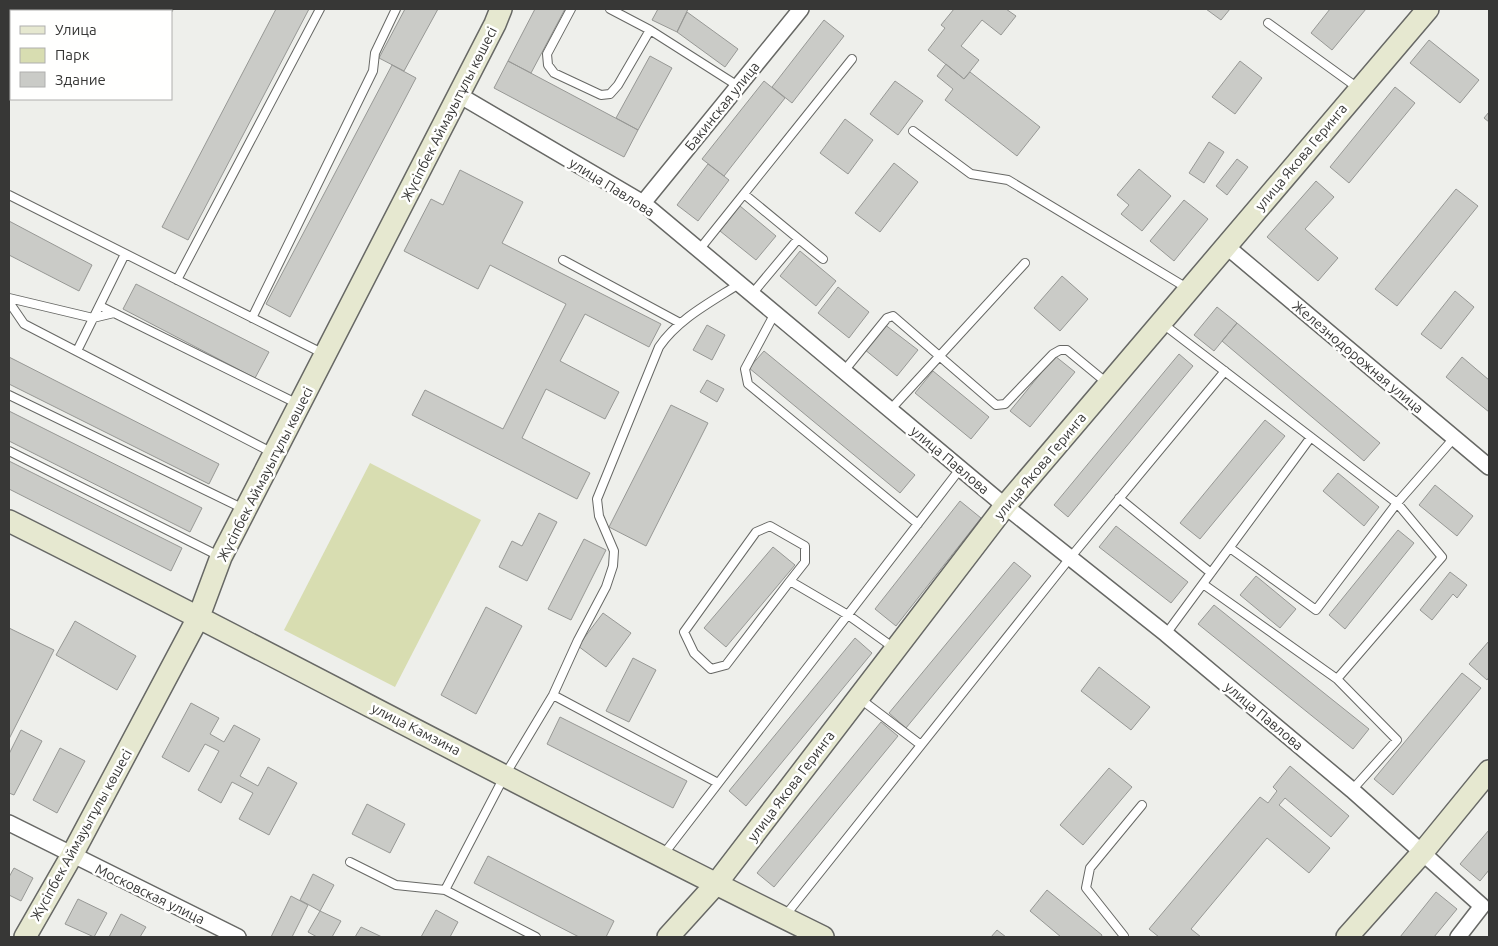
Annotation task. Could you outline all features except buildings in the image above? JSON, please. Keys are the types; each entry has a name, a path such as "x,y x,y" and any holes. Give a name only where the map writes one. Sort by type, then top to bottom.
{"street":[{"name":"Жүсіпбек Аймауытұлы көшесі","path":"24,937 72,855 199,616 221,557 459,95 501,9"},
{"name":"Бакинская улица","path":"643,203 801,9"},
{"name":"улица Якова Геринга","path":"673,936 716,884 1005,506 1428,9"},
{"name":"улица Павлова","path":"459,95 643,203 1005,506 1166,634 1352,790 1422,853 1486,902"},
{"name":"Железнодорожная улица","path":"1226,246 1489,467"},
{"name":"улица Камзина","path":"9,521 199,616 504,775 823,937"},
{"path":"1347,937 1422,853 1489,771"},
{"name":"Московская улица","path":"9,823 238,937"},
{"path":"1458,937 1486,902"}],"lane":[{"path":"177,280 320,9"},
{"path":"252,318 373,72 376,53 396,9"},
{"path":"571,9 547,54 548,65 554,72 601,95 610,94 618,85 650,30"},
{"path":"610,9 650,30 738,86"},
{"path":"1268,22 1360,89"},
{"path":"699,250 852,59"},
{"path":"913,131 971,174 1008,180 1189,289"},
{"path":"744,194 823,259"},
{"path":"9,195 326,355"},
{"path":"752,294 798,238"},
{"path":"77,351 125,254"},
{"path":"563,260 680,324"},
{"path":"890,410 1025,263"},
{"path":"445,890 504,775 553,695 578,640 606,587 613,566 614,551 599,516 597,499 659,347 669,333 680,324 739,284"},
{"path":"9,298 93,318 114,313"},
{"path":"9,302 24,324 275,454"},
{"path":"100,306 300,405"},
{"path":"775,313 745,370 748,384 918,524"},
{"path":"844,371 887,318 894,316 996,405 1005,404 1053,354 1060,350 1067,350 1109,384"},
{"path":"1161,322 1397,503 1442,557 1337,678"},
{"path":"784,918 1070,558 1224,371"},
{"path":"9,394 246,510"},
{"path":"1166,634 1311,437"},
{"path":"1230,548 1316,610 1397,503 1454,438"},
{"path":"9,451 221,557"},
{"path":"662,856 960,468"},
{"path":"1119,498 1211,573"},
{"path":"770,526 805,546 805,562 790,581 726,665 711,669 694,653 684,632 756,532 770,526"},
{"path":"790,581 848,615 895,650"},
{"path":"1203,584 1337,678 1397,740 1352,790"},
{"path":"553,695 718,783"},
{"path":"859,698 921,745"},
{"path":"1125,937 1086,888 1090,868 1142,805"},
{"path":"350,862 396,885 445,890 536,937"}],"green space":[{"path":"370,463 481,520 395,687 284,630"}]}
